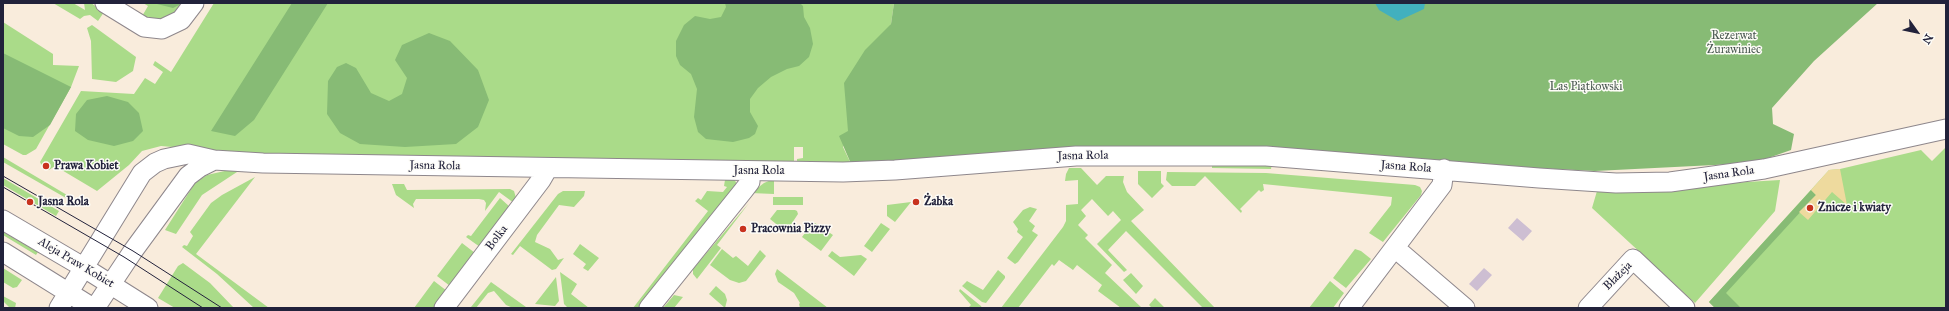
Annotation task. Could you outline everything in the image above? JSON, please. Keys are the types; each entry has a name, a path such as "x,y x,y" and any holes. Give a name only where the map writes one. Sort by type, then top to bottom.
{"street":[{"path":"105,3 144,27 162,29 181,20 194,3"},
{"name":"Jasna Rola","path":"63,300 142,174 155,163 164,159 188,154 214,160 263,163 750,171 888,170 1076,156 1266,156 1616,183 1670,182 1782,166 1946,128"},
{"path":"3,252 63,300 94,308 133,251 188,176 200,167 214,160"},
{"name":"Bolka","path":"444,308 541,180 548,168"},
{"path":"1349,308 1442,185 1444,169"},
{"path":"650,308 750,182 750,171"},
{"name":"Aleja Praw Kobiet","path":"3,220 83,267 148,308"},
{"path":"1395,248 1465,308"},
{"name":"Błażeja","path":"1588,308 1633,259 1685,308"}],"shaded area":[{"path":"1517,218 1532,231 1523,241 1508,228"},
{"path":"1484,268 1492,275 1477,291 1469,284"}],"green space":[{"path":"53,3 73,3 85,10 84,3 91,3 104,12 98,21 90,15 84,16 80,19"},
{"path":"143,3 185,3 179,11 159,21 141,18 148,6"},
{"path":"153,3 183,3 173,8"},
{"path":"214,3 894,3 891,24 843,147 852,166 797,165 797,159 803,158 803,147 794,147 794,165 299,158 161,146 142,151 129,165 97,191 55,166 49,170 42,166 40,162 81,91 134,94 145,78 155,84 163,72 153,65 155,61 171,72"},
{"path":"292,3 328,3 254,120 235,136 211,131"},
{"path":"725,3 800,3 803,6 804,17 810,28 813,44 809,57 799,66 787,69 771,77 758,88 750,99 750,112 758,126 755,134 749,138 733,142 706,139 698,132 694,117 697,89 691,74 680,65 676,56 676,41 684,25 695,16 710,19 721,17 726,7"},
{"name":"Las Piątkowski","path":"894,3 1878,3 1814,61 1772,108 1773,124 1794,134 1791,150 1754,163 1595,171 1456,164 852,166 839,136 848,131 844,83 865,50 891,24"},
{"path":"3,22 53,54 53,65 79,66 71,87 36,149 26,155 23,155 3,144"},
{"path":"92,25 136,57 133,71 116,82 92,79 91,41 87,28"},
{"path":"429,33 450,41 478,70 489,100 478,127 456,144 405,147 360,144 340,133 327,114 328,81 337,67 346,63 356,68 371,93 389,101 402,94 407,78 395,60 402,45"},
{"path":"3,53 71,87 50,125 33,137 19,136 3,128"},
{"path":"107,96 128,102 139,113 143,131 133,141 114,146 88,140 75,131 76,114 87,100"},
{"path":"1946,147 1946,308 1715,308 1709,302 1829,170 1840,169 1921,150 1932,161"},
{"path":"3,157 67,195 66,198 3,162"},
{"path":"1272,164 1271,169 1212,168 1212,166"},
{"path":"1069,168 1081,168 1097,185 1106,176 1124,176 1123,182 1127,192 1144,210 1131,221 1215,308 1203,308 1126,231 1108,250 1127,270 1124,272 1097,244 1121,220 1113,211 1108,216 1092,199 1081,210 1086,216 1078,225 1088,235 1085,238 1112,265 1105,273 1142,308 1121,308 1098,291 1102,285 1077,265 1073,270 1059,260 1054,266 1052,264 1018,308 1001,308 1063,227 1066,221 1066,205 1078,204 1078,180 1065,181"},
{"path":"229,170 238,170 202,195 176,234 165,230 195,183 207,175"},
{"path":"1138,171 1161,171 1161,183 1164,186 1152,198 1138,184"},
{"path":"1167,172 1266,173 1415,185 1420,187 1422,191 1421,195 1383,242 1369,233 1391,205 1392,197 1263,184 1264,190 1261,192 1259,190 1240,209 1242,211 1241,213 1205,176 1195,186 1172,186 1166,180"},
{"path":"255,177 196,254 269,308 254,308 217,274 182,247 184,245 187,246 193,236 190,232 211,203 222,195"},
{"path":"3,178 59,211 56,216 3,185"},
{"path":"734,179 737,184 641,308 633,308 708,211 695,201 698,198 701,200 707,191 723,192 727,187 724,186 725,180"},
{"path":"771,180 774,181 774,194 751,193 764,183"},
{"path":"1780,180 1775,211 1695,303 1592,208 1597,191"},
{"path":"392,184 404,184 407,190 510,189 514,191 516,198 514,203 499,192 485,211 486,203 484,200 479,199 416,199 413,204 414,208 396,195"},
{"path":"1811,190 1816,195 1726,293 1741,308 1715,308 1709,302"},
{"path":"563,191 585,191 584,196 574,207 559,205 537,235 535,242 550,249 558,260 564,258 556,269 552,270 520,246 513,255 511,254 558,194"},
{"path":"773,197 803,197 803,205 773,205"},
{"path":"500,198 510,207 480,247 466,237 468,235 471,236"},
{"path":"911,202 895,222 887,216 887,205"},
{"path":"749,203 717,245 721,248 697,279 693,274 693,269"},
{"path":"1030,207 1037,209 1029,221 1035,226 1032,231 1038,235 1015,264 1007,258 1023,237 1017,232 1018,229 1013,222 1023,210"},
{"path":"777,210 797,211 798,214 786,232 770,219"},
{"path":"815,223 833,235 821,251 802,237 811,225"},
{"path":"881,223 890,229 872,252 864,246"},
{"path":"3,232 38,252 36,255 3,235"},
{"path":"462,243 475,253 450,286 437,276"},
{"path":"580,244 599,258 588,271 583,268 586,264 573,254"},
{"path":"722,249 733,258 736,256 748,266 760,250 766,256 746,281 739,283 730,280 710,265"},
{"path":"1355,249 1361,251 1371,259 1346,288 1333,278"},
{"path":"832,251 840,257 861,255 867,259 854,276 828,256"},
{"path":"183,263 210,283 234,308 175,308 158,298 178,266"},
{"path":"3,268 22,280 17,287 13,288 3,282"},
{"path":"777,269 828,308 800,308 800,303 794,293 778,282 775,274"},
{"path":"998,270 1005,276 1005,278 986,303 982,302 962,286 967,281 983,290"},
{"path":"560,272 577,284 571,294 589,308 568,308 564,304"},
{"path":"1131,273 1143,286 1136,294 1123,280"},
{"path":"556,277 559,301 555,306 535,304"},
{"path":"434,281 447,291 433,308 414,308"},
{"path":"1330,281 1344,293 1333,308 1309,308"},
{"path":"491,282 526,307 513,308 506,305 494,291 488,293 476,308 463,308 471,307"},
{"path":"716,286 725,294 727,300 725,308 709,294"},
{"path":"960,289 982,308 968,308 971,305 959,291"},
{"path":"674,295 683,297 674,308 663,308"},
{"path":"3,296 16,303 15,308 10,308 3,301"},
{"path":"1155,298 1165,308 1152,308 1149,305"}],"sand":[{"path":"1840,169 1847,205 1832,192 1808,220 1799,212 1816,195 1811,190 1829,170"}],"water":[{"path":"1375,3 1425,3 1424,9 1398,21 1379,10"}],"tram line":[{"path":"3,176 133,251 222,308"},
{"path":"3,187 124,257 203,308"}],"place":[{"name":"Prawa Kobiet","path":"46,166"},
{"name":"Jasna Rola","path":"30,202"},
{"name":"Żabka","path":"916,202"},
{"name":"Znicze i kwiaty","path":"1810,208"},
{"name":"Pracownia Pizzy","path":"743,229"}],"park label":[{"name":"Rezerwat Żurawiniec","path":"1734,43"}]}
